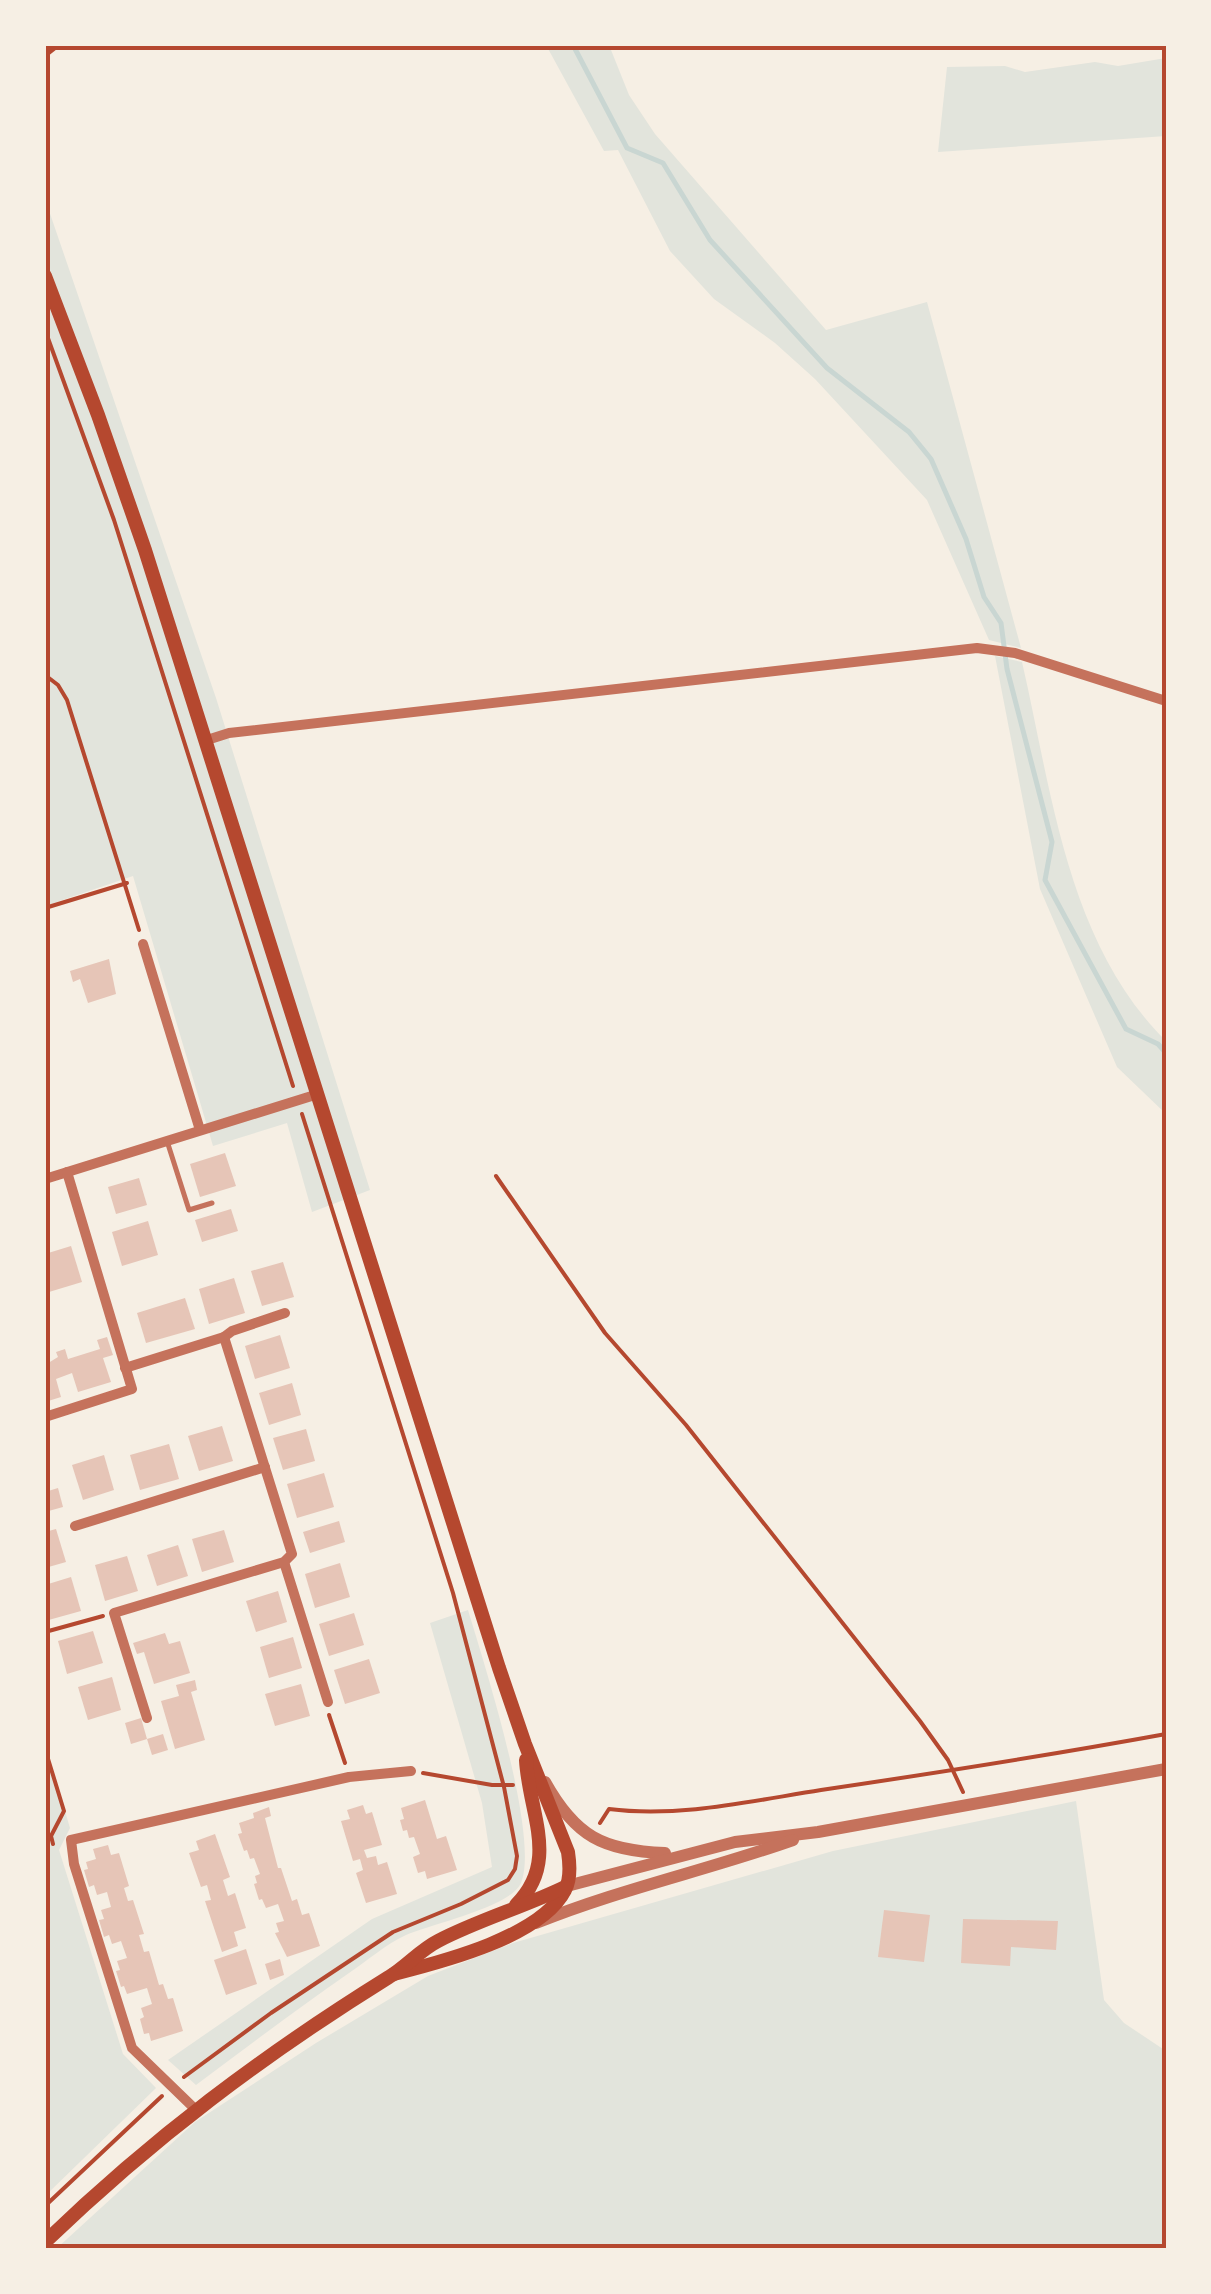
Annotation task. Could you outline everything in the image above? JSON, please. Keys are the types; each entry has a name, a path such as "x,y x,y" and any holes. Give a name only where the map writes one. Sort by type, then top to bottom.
{"main road":[{"path":"45,276 98,415 207,740 524,1744 568,1852 562,1890 524,1928 440,1962 394,1974"},
{"path":"524,1744 527,1783 546,1880 562,1890"},
{"path":"510,1911 526,1896 542,1860"},
{"path":"45,2242 195,2108 339,2007 394,1974 435,1942 562,1890"}],"street":[{"path":"207,740 230,734 955,649 997,649 1166,701"},
{"path":"143,944 200,1130"},
{"path":"45,1179 318,1094"},
{"path":"45,1417 132,1389 66,1172"},
{"path":"125,1368 286,1313"},
{"path":"146,1718 114,1613 284,1562 292,1554 224,1337"},
{"path":"75,1526 265,1466"},
{"path":"284,1562 328,1702"},
{"path":"524,1744 569,1820 591,1837 642,1852 683,1854"},
{"path":"562,1890 735,1842 818,1832 1166,1769"},
{"path":"195,2108 132,2048 74,1864 71,1840 349,1777 411,1771"},
{"path":"524,1928 586,1903 729,1863 818,1832"},
{"path":"562,1890 586,1903"}],"lane":[{"path":"167,1141 189,1210 212,1203"}],"path":[{"path":"45,56 58,45"},
{"path":"45,330 114,520 453,1594 504,1787 517,1856 515,1870 508,1880 393,1932 271,2013 173,2086 45,2206"},
{"path":"45,675 58,685 67,700 143,944"},
{"path":"45,908 127,883"},
{"path":"496,1176 605,1333 698,1440 920,1721 954,1772 969,1806"},
{"path":"45,1632 114,1613"},
{"path":"328,1702 349,1777"},
{"path":"591,1837 609,1809 678,1811 954,1772 1166,1734"},
{"path":"45,1750 64,1811 51,1836 53,1844"},
{"path":"411,1771 504,1787 527,1783"}],"shaded area":[{"path":"546,45 609,45 629,95 655,134 826,330 927,302 1021,648 989,640 927,500 815,379 775,343 714,299 670,251 618,150 604,151"},
{"path":"1166,58 1166,136 938,152 947,67 1005,66 1025,72 1095,62 1118,66"},
{"path":"45,199 216,698 370,1190 312,1212 287,1123 213,1146 133,876 45,906"},
{"path":"995,656 1022,662 1055,813 1085,912 1106,959 1133,1002 1166,1041 1166,1114 1117,1067 1040,889"},
{"path":"468,1610 517,1790 525,1860 521,1883 514,1892 487,1907 391,1943 196,2085 168,2060 372,1919 492,1867 482,1803 430,1623"},
{"path":"45,1744 70,1828 59,1850 123,2054 156,2088 45,2196"},
{"path":"1076,1801 1104,2000 1124,2023 1166,2051 1166,2249 56,2249 195,2122 428,1976 513,1943 833,1851"}],"building":[{"path":"109,959 116,994 88,1003 80,979 73,982 70,971"},
{"path":"225,1153 236,1186 200,1197 190,1164"},
{"path":"139,1178 147,1205 116,1214 108,1187"},
{"path":"231,1209 238,1231 202,1242 195,1220"},
{"path":"148,1221 158,1255 122,1266 112,1232"},
{"path":"71,1246 82,1282 49,1292 45,1254"},
{"path":"283,1262 294,1297 262,1306 251,1271"},
{"path":"234,1278 245,1313 209,1324 199,1289"},
{"path":"185,1298 195,1329 146,1343 137,1313"},
{"path":"280,1335 290,1368 255,1379 245,1346"},
{"path":"107,1337 113,1355 103,1358 111,1382 78,1392 72,1373 56,1379 61,1397 45,1402 45,1365 58,1357 56,1352 65,1349 68,1359 100,1349 97,1340"},
{"path":"292,1383 301,1415 269,1425 259,1393"},
{"path":"222,1426 233,1461 199,1471 188,1436"},
{"path":"306,1429 315,1461 283,1470 273,1438"},
{"path":"169,1444 179,1479 140,1490 130,1455"},
{"path":"104,1455 114,1490 83,1500 72,1465"},
{"path":"324,1473 334,1507 297,1518 287,1484"},
{"path":"58,1488 63,1507 45,1512 45,1492"},
{"path":"339,1521 345,1542 310,1553 303,1532"},
{"path":"56,1529 66,1562 45,1568 45,1532"},
{"path":"224,1530 234,1562 202,1572 192,1539"},
{"path":"178,1545 188,1576 157,1586 147,1555"},
{"path":"127,1556 138,1591 105,1601 95,1565"},
{"path":"340,1563 350,1597 315,1608 305,1574"},
{"path":"71,1577 81,1611 45,1621 45,1585"},
{"path":"278,1591 287,1622 256,1632 246,1601"},
{"path":"354,1613 364,1645 329,1656 319,1624"},
{"path":"93,1631 103,1663 67,1674 58,1641"},
{"path":"165,1633 169,1644 180,1641 190,1673 154,1684 144,1652 137,1654 133,1643"},
{"path":"293,1637 302,1668 269,1678 260,1647"},
{"path":"369,1659 380,1693 345,1704 334,1670"},
{"path":"112,1677 121,1710 88,1720 78,1687"},
{"path":"195,1680 197,1690 191,1692 205,1740 175,1749 161,1701 179,1696 176,1685"},
{"path":"301,1684 310,1716 275,1726 265,1694"},
{"path":"141,1718 147,1739 131,1744 125,1723"},
{"path":"163,1734 168,1750 152,1755 147,1739"},
{"path":"425,1800 437,1839 446,1836 457,1870 427,1879 425,1871 418,1873 413,1857 420,1854 414,1837 409,1838 407,1830 403,1831 400,1820 404,1819 401,1808"},
{"path":"363,1805 366,1814 372,1812 382,1845 364,1850 367,1858 376,1856 378,1865 387,1862 397,1894 366,1903 356,1873 363,1870 360,1859 353,1861 341,1821 350,1819 347,1810"},
{"path":"269,1807 271,1816 265,1818 278,1868 292,1901 297,1899 302,1915 309,1913 320,1946 287,1957 275,1933 279,1932 276,1923 284,1921 278,1904 266,1908 259,1900 254,1884 255,1876 260,1874 238,1834 242,1833 239,1823"},
{"path":"215,1834 230,1877 223,1880 228,1896 235,1893 246,1928 234,1932 238,1946 222,1952 205,1901 211,1900 207,1885 201,1887 189,1853 199,1850 196,1841"},
{"path":"108,1845 111,1855 119,1853 129,1886 124,1888 128,1901 133,1900 144,1934 139,1935 144,1952 149,1951 159,1985 163,1984 168,1999 173,1998 183,2031 151,2041 149,2033 144,2034 140,2019 144,2017 141,2008 152,2004 147,1988 127,1994 121,1987 117,1961 127,1958 121,1941 112,1944 109,1935 104,1937 99,1920 104,1919 101,1910 111,1907 107,1892 97,1895 94,1885 89,1887 84,1870 88,1869 86,1862 96,1859 93,1849"},
{"path":"884,1910 930,1915 924,1962 878,1957"},
{"path":"963,1919 1058,1921 1056,1950 1011,1947 1010,1966 961,1963"},
{"path":"246,1949 257,1984 226,1995 214,1960"},
{"path":"280,1959 284,1975 270,1980 265,1964"}],"waterway":[{"path":"573,45 627,148 663,163 710,240 827,368 909,432 931,459 966,539 984,597 1001,623 1007,669 1052,842 1045,880 1126,1029 1158,1044 1166,1053"}]}
